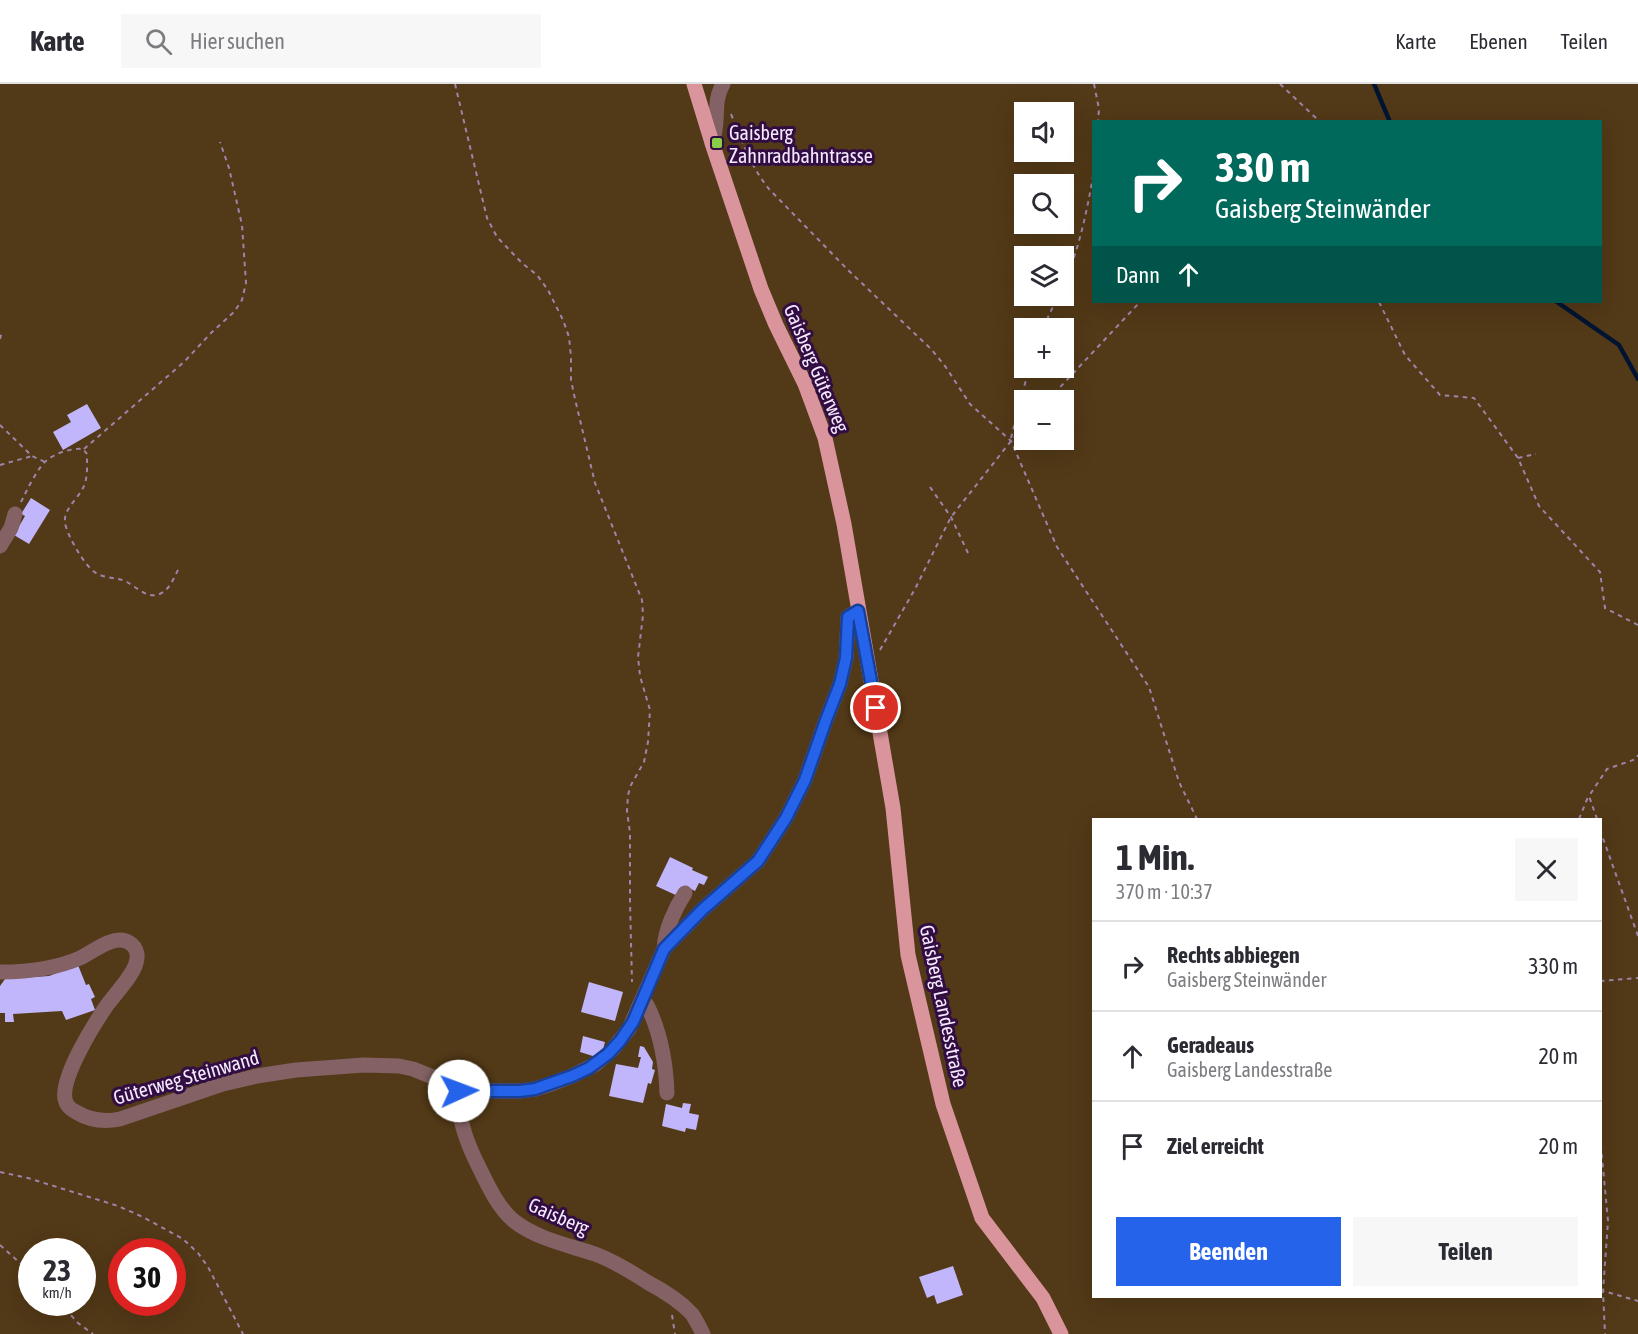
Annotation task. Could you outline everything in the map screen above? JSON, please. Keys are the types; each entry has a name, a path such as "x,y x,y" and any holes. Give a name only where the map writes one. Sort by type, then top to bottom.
{"main road":[{"name":"Gaisberg Güterweg","path":"694,84 761,289 805,384 825,438 844,524 866,659"},
{"name":"Gaisberg Landesstraße","path":"866,659 893,808 908,955 944,1104 982,1218 1043,1298 1061,1334"}],"street":[{"path":"713,144 716,132 718,92 722,85"},
{"path":"0,546 11,528 15,514"},
{"name":"Güterweg Steinwand","path":"0,972 41,969 70,962 117,940 127,942 135,948 137,956 134,969 81,1048 65,1089 65,1099 69,1107 88,1118 120,1119 223,1084 257,1076 318,1068 364,1065 399,1066 413,1069 460,1088 486,1091 535,1089 572,1076 596,1064 613,1049 629,1029 664,949 702,910 758,861 786,818 805,780 840,684 846,658 848,617 858,611"},
{"path":"664,949 665,938 677,905 685,893"},
{"path":"639,1007 647,1005 655,1028 666,1073 667,1093"},
{"name":"Gaisberg","path":"460,1088 458,1098 468,1141 497,1200 513,1220 555,1242 615,1262 675,1298 693,1316 703,1334"}],"path":[{"path":"455,84 487,218 497,237 537,275 548,290 563,320 569,337 571,380 595,483 642,600 638,657 640,676 650,710 648,742 644,762 631,785 627,811 630,833 633,999 639,1007"},
{"path":"1094,84 1099,110 1098,120"},
{"path":"1280,84 1315,120"},
{"path":"722,85 744,147 761,179 848,270 931,349 970,404 1011,441 1057,547 1149,687 1179,782 1197,818"},
{"path":"15,514 45,462 63,452 77,448 84,449 184,362 234,312 242,300 246,283 242,225 229,168 220,142"},
{"path":"1074,259 1088,208 1092,183"},
{"path":"1057,390 1139,303"},
{"path":"1380,303 1406,355 1440,395 1474,398 1518,458 1539,506 1600,572 1605,608 1638,626"},
{"path":"0,339 2,331"},
{"path":"1011,441 1027,378"},
{"path":"0,425 32,456 45,462"},
{"path":"880,650 915,589 951,517 1014,438"},
{"path":"84,449 87,454 85,482 80,494 66,513 65,520 67,529 88,566 98,574 118,578 154,596 165,591 179,568"},
{"path":"1518,458 1536,454"},
{"path":"0,465 32,456"},
{"path":"930,487 951,517 968,553"},
{"path":"1579,818 1589,796 1607,769 1636,759 1638,755"},
{"path":"1589,796 1597,818"},
{"path":"1602,836 1638,936"},
{"path":"1602,981 1638,978"},
{"path":"1602,1157 1608,1221 1602,1291 1605,1334"},
{"path":"0,1172 28,1178 118,1206 183,1239 208,1267 243,1334"},
{"path":"0,1245 18,1261"},
{"path":"1602,1291 1638,1301"},
{"path":"72,1316 93,1334"}],"shaded area":[{"path":"0,84 1638,84 1638,1334 0,1334"}],"building":[{"path":"87,404 101,428 63,450 53,432 71,422 67,415"},
{"path":"31,498 50,510 29,544 14,535 25,516 21,514"},
{"path":"670,857 708,877 704,885 699,883 695,891 685,886 680,897 656,886"},
{"path":"78,965 86,985 89,984 95,997 91,999 95,1010 66,1020 62,1011 13,1014 14,1022 5,1022 5,1013 0,1013 0,986 5,979 49,976"},
{"path":"589,982 623,992 615,1021 581,1012"},
{"path":"583,1036 605,1042 602,1053 596,1057 580,1052"},
{"path":"640,1046 644,1047 653,1062 652,1069 655,1070 651,1084 648,1083 643,1103 609,1096 616,1064 638,1068 641,1057 638,1057"},
{"path":"683,1103 691,1104 689,1113 699,1115 696,1130 686,1128 685,1132 662,1126 666,1104 682,1108"},
{"path":"953,1266 963,1295 937,1304 934,1295 927,1298 919,1277"}],"waterway":[{"path":"1374,84 1389,120"},
{"path":"1558,303 1619,345 1638,379"}],"place":[{"name":"Gaisberg Zahnradbahntrasse","path":"717,143"}],"route":[{"path":"459,1091 460,1088 486,1091 535,1089 589,1068 608,1054 620,1041 633,1022 664,949 702,910 758,861 786,818 805,780 840,684 846,658 848,617 858,611 876,708"}]}
